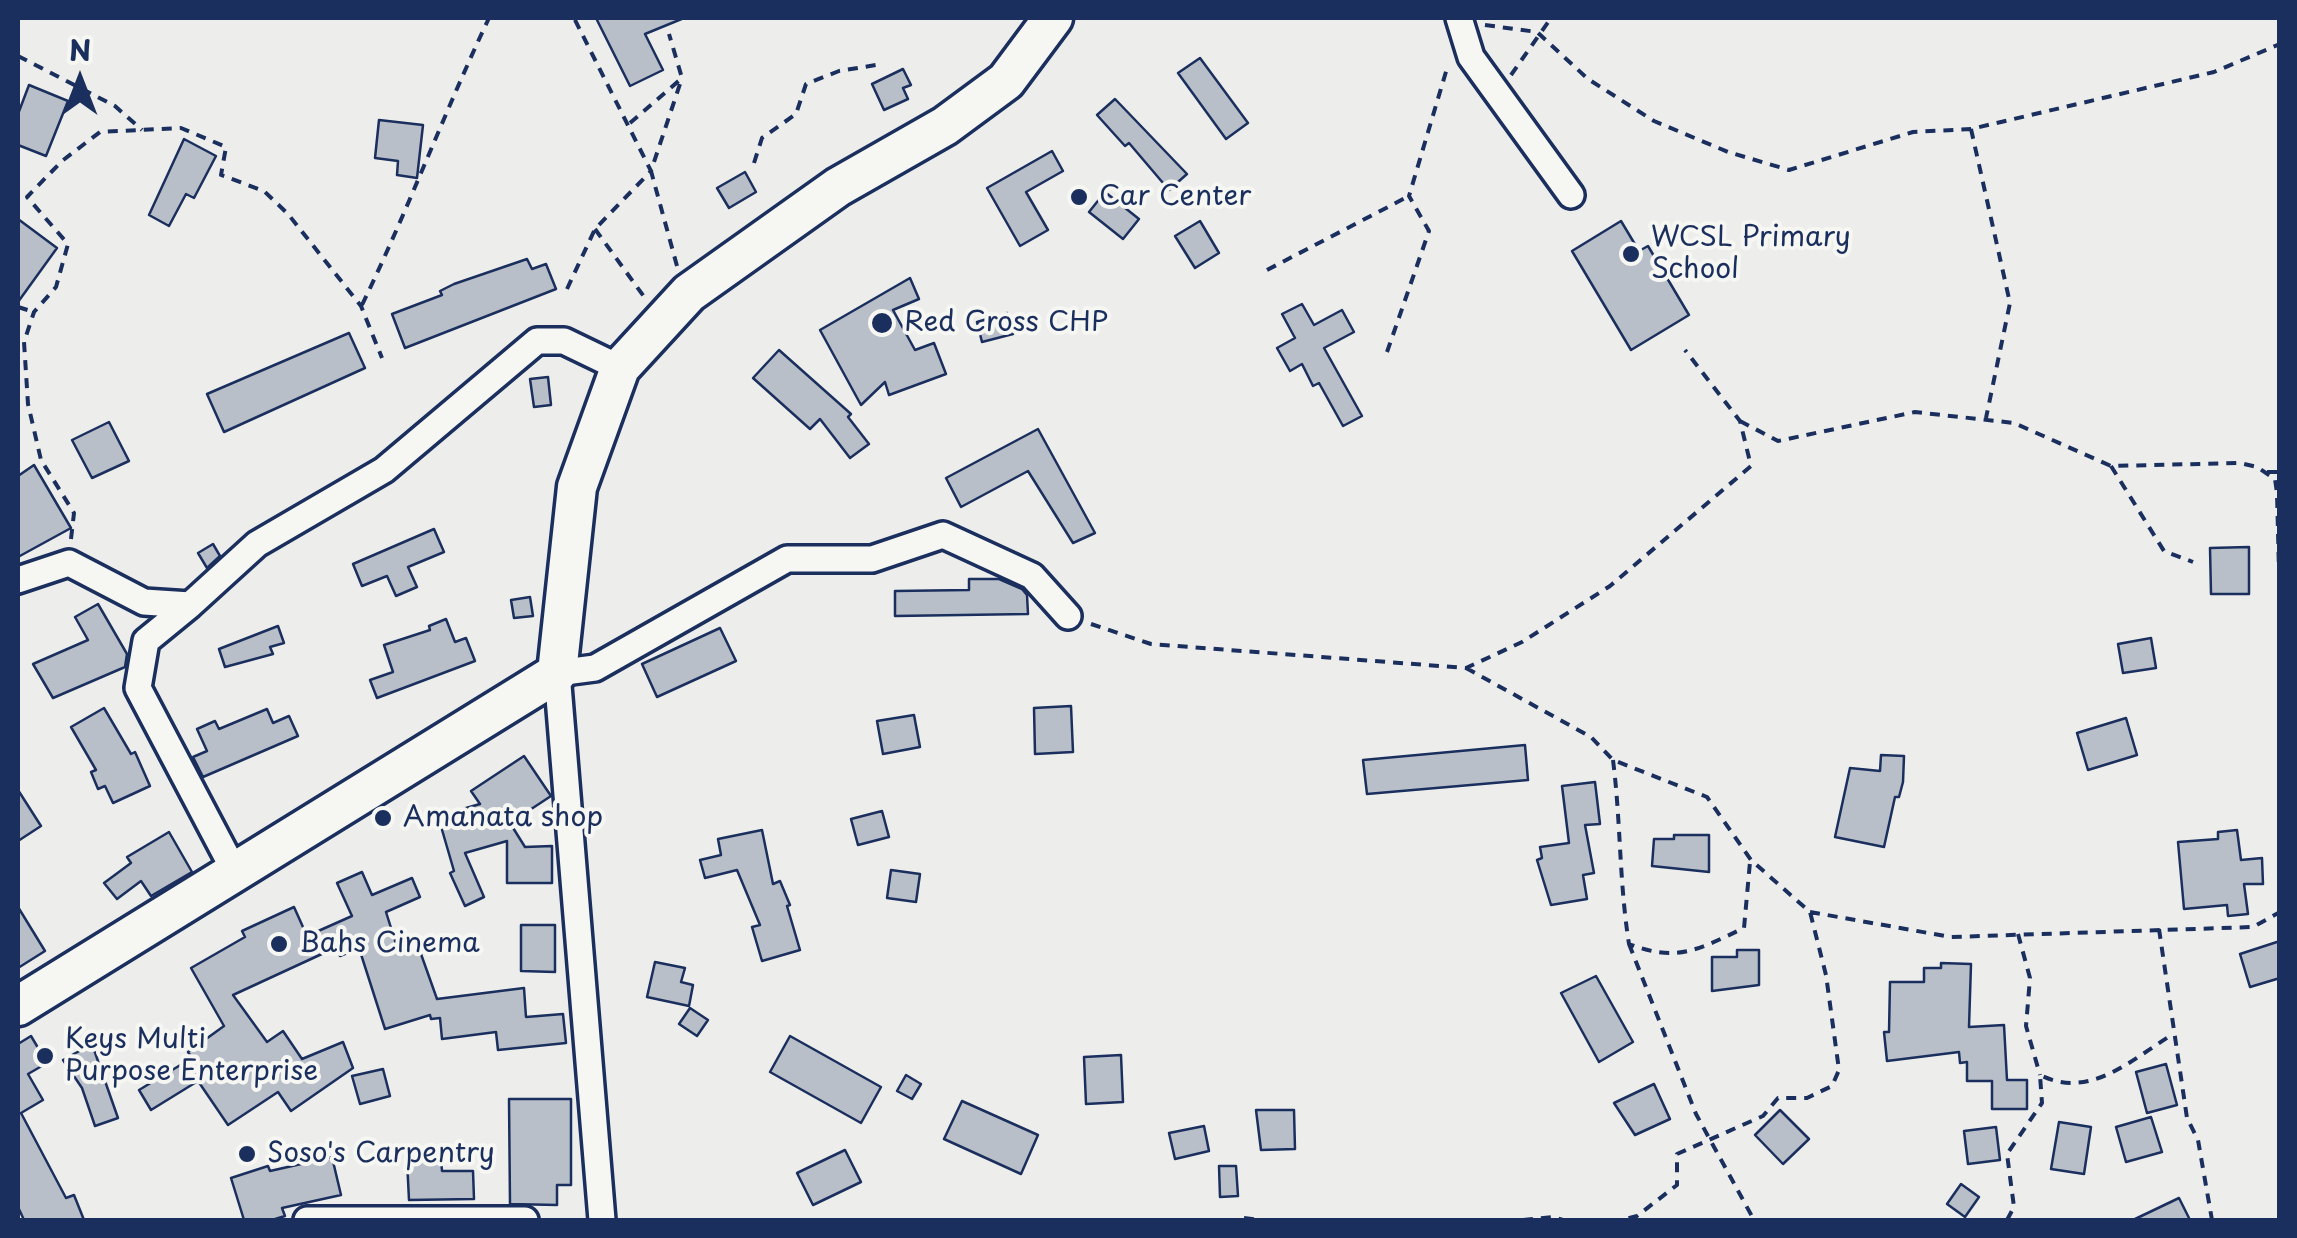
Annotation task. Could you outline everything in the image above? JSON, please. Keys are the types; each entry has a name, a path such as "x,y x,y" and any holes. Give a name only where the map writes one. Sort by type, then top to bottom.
{"main road":[{"path":"18,1006 557,672 577,488 620,368 658,332 689,293 838,187 945,126 990,92 1036,45 1053,18"}],"street":[{"path":"1460,20 1471,56 1571,195"},
{"path":"235,872 138,688 146,641 257,544 384,470 537,340 564,340 620,368"},
{"path":"602,1220 557,672 595,668 787,559 872,559 944,535 1032,576 1068,616"},
{"path":"18,580 70,563 144,602 190,605"},
{"path":"307,1220 525,1220"}],"path":[{"path":"361,306 420,184 428,147 489,18"},
{"path":"574,18 630,122 651,171 670,248 689,293"},
{"path":"1498,94 1537,32 1551,18"},
{"path":"1387,352 1429,231 1409,196 1460,20 1537,32 1588,79 1654,122 1728,152 1789,170 1913,132 1971,129 2214,72 2280,44"},
{"path":"567,289 595,228 651,171 682,78 669,34"},
{"path":"18,56 115,106 142,130"},
{"path":"754,163 762,138 796,114 806,84 840,71 876,65"},
{"path":"630,122 682,78"},
{"path":"70,563 74,513 42,460 28,404 24,342 34,312 56,288 68,244 26,197 62,161 100,132 182,128 226,147 221,175 264,192 288,214 361,306 382,358"},
{"path":"1971,129 2010,303 1986,420"},
{"path":"1267,270 1409,196"},
{"path":"595,228 640,286 658,332"},
{"path":"18,307 34,312"},
{"path":"1466,668 1522,642 1610,586 1751,466 1740,421 1685,350"},
{"path":"1740,421 1778,441 1915,412 2014,423 2111,466 2240,463 2280,472"},
{"path":"2111,466 2164,551 2193,562"},
{"path":"2267,472 2275,479 2277,493 2280,611"},
{"path":"1068,616 1151,644 1466,668 1591,737 1613,760 1707,797 1751,860 1810,912 1952,938 2254,927 2280,912"},
{"path":"1613,760 1624,847 1618,874 1629,944 1711,1142 1754,1220"},
{"path":"1629,944 1659,956 1701,948 1744,928 1751,860"},
{"path":"1621,1220 1637,1216 1677,1185 1676,1154 1711,1142 1763,1116 1778,1098 1806,1098 1832,1086 1839,1070 1826,975 1810,912"},
{"path":"2159,929 2168,965 2172,1034 2212,1220"},
{"path":"2007,1220 2014,1207 2006,1154 2042,1103 2040,1075 2026,1026 2030,978 2018,934"},
{"path":"2040,1075 2056,1083 2097,1082 2172,1034"},
{"path":"1244,1218 1258,1220"},
{"path":"1522,1220 1563,1220"}],"building":[{"path":"596,18 684,18 645,34 663,70 630,86"},
{"path":"1200,58 1248,123 1226,139 1178,73"},
{"path":"903,69 911,85 903,88 908,99 884,110 872,84"},
{"path":"29,85 68,101 46,156 18,145 18,114"},
{"path":"1115,99 1187,174 1169,190 1129,143 1125,146 1097,115"},
{"path":"379,120 423,125 417,178 397,175 398,161 375,158"},
{"path":"184,139 216,156 194,198 186,194 169,226 149,215"},
{"path":"1052,151 1063,171 1026,192 1048,230 1020,246 987,188"},
{"path":"745,172 756,192 729,208 717,188"},
{"path":"1105,192 1139,219 1123,239 1089,212"},
{"path":"18,219 57,248 18,302"},
{"path":"1200,221 1219,253 1195,268 1175,236"},
{"path":"1621,221 1639,251 1648,246 1689,315 1631,350 1572,251"},
{"path":"527,259 532,269 546,264 556,289 405,348 392,314 442,295 440,291 454,284"},
{"path":"910,278 919,299 893,310 915,350 934,343 946,374 889,395 885,382 861,405 820,330"},
{"path":"1302,304 1314,325 1342,310 1354,332 1324,348 1362,416 1343,426 1319,383 1313,386 1302,364 1290,371 1277,348 1295,338 1282,314"},
{"path":"1007,313 1013,334 982,342 977,322"},
{"path":"349,333 365,368 224,432 207,394"},
{"path":"779,350 851,414 848,417 869,444 850,458 820,419 810,429 753,378"},
{"path":"548,377 551,405 534,407 530,379"},
{"path":"109,422 129,461 92,478 72,440"},
{"path":"1038,429 1095,533 1073,543 1028,471 961,507 946,478"},
{"path":"34,465 71,528 18,557 18,476"},
{"path":"434,529 444,552 408,567 417,587 396,596 387,576 362,586 353,564"},
{"path":"213,544 220,556 207,568 198,553"},
{"path":"2249,547 2249,594 2211,594 2210,548"},
{"path":"969,579 999,579 1022,589 1027,595 1028,614 895,616 895,591 969,590"},
{"path":"530,597 533,616 514,618 511,600"},
{"path":"98,604 127,654 125,667 53,698 33,664 88,640 75,617"},
{"path":"446,619 455,642 466,638 475,661 377,698 370,680 393,672 384,645 430,630 429,626"},
{"path":"278,626 284,643 270,647 273,654 225,667 219,649"},
{"path":"720,628 736,661 657,697 642,664"},
{"path":"2151,638 2156,668 2123,673 2118,644"},
{"path":"1071,706 1073,752 1035,754 1034,708"},
{"path":"104,708 131,754 135,752 150,786 113,803 105,786 98,789 91,772 96,770 71,727"},
{"path":"267,709 273,723 289,716 298,736 203,777 193,757 207,751 197,729 215,721 219,729"},
{"path":"914,715 920,747 883,754 877,721"},
{"path":"2126,718 2137,755 2088,770 2077,733"},
{"path":"1525,745 1528,780 1367,794 1363,760"},
{"path":"1881,755 1904,756 1903,782 1899,797 1895,797 1884,847 1835,837 1850,768 1880,771"},
{"path":"524,756 551,796 510,823 525,847 552,846 552,883 507,883 507,841 465,853 484,897 465,906 450,873 454,871 438,816 480,804 471,791"},
{"path":"1595,782 1600,824 1585,825 1594,873 1583,875 1587,899 1551,905 1537,860 1542,858 1540,847 1569,843 1562,786"},
{"path":"18,790 41,826 18,841"},
{"path":"882,811 889,837 858,845 851,819"},
{"path":"762,830 773,884 780,881 790,905 787,906 800,950 762,961 752,927 760,925 737,870 705,878 700,860 721,855 718,839"},
{"path":"2237,830 2241,860 2262,858 2263,884 2244,884 2248,914 2228,916 2227,905 2184,909 2178,842 2218,839 2218,832"},
{"path":"169,832 192,872 151,896 141,881 117,899 104,883 131,863 127,857"},
{"path":"1674,835 1709,835 1709,872 1652,866 1654,839 1674,839"},
{"path":"891,870 920,874 916,902 887,898"},
{"path":"362,872 372,895 412,878 420,897 386,912 397,947 416,940 437,999 524,988 526,1017 563,1014 566,1043 498,1050 496,1032 442,1039 440,1018 431,1019 430,1015 385,1029 359,948 340,956 337,947 233,995 267,1042 283,1031 302,1059 343,1042 353,1068 291,1111 278,1092 228,1125 198,1081 151,1110 139,1090 192,1058 188,1052 224,1026 191,968 245,937 242,931 294,907 307,936 352,916 337,883"},
{"path":"18,907 45,951 18,968"},
{"path":"521,925 555,925 555,972 521,971"},
{"path":"2280,941 2280,978 2250,987 2240,954"},
{"path":"1737,950 1759,950 1759,985 1712,991 1712,957 1737,957"},
{"path":"655,962 685,968 681,982 693,985 689,1006 647,997"},
{"path":"1941,963 1971,964 1969,1027 2004,1025 2007,1080 2027,1080 2027,1109 1992,1109 1992,1081 1967,1081 1967,1062 1960,1063 1959,1052 1887,1061 1884,1032 1889,1032 1890,982 1924,982 1924,968 1941,968"},
{"path":"1596,976 1633,1042 1599,1062 1561,993"},
{"path":"690,1008 708,1020 697,1036 679,1024"},
{"path":"31,1036 47,1063 28,1074 43,1100 21,1113 66,1198 74,1195 84,1220 24,1220 18,1207 18,1044"},
{"path":"790,1036 881,1087 861,1123 770,1072"},
{"path":"92,1044 118,1118 95,1126 82,1088 63,1060"},
{"path":"1121,1055 1123,1102 1086,1104 1084,1057"},
{"path":"2166,1064 2177,1105 2147,1113 2136,1072"},
{"path":"383,1069 390,1096 360,1104 352,1076"},
{"path":"906,1075 921,1084 912,1099 897,1091"},
{"path":"1654,1084 1670,1119 1635,1135 1614,1103"},
{"path":"509,1099 571,1099 571,1185 557,1185 557,1205 510,1204"},
{"path":"962,1101 1038,1135 1021,1174 944,1139"},
{"path":"1256,1110 1294,1110 1295,1149 1261,1150"},
{"path":"1780,1110 1809,1139 1783,1164 1755,1135"},
{"path":"2151,1117 2162,1152 2126,1162 2116,1127"},
{"path":"2059,1122 2091,1127 2084,1174 2051,1169"},
{"path":"1204,1126 1209,1151 1175,1159 1169,1133"},
{"path":"1996,1127 2000,1160 1968,1164 1964,1131"},
{"path":"845,1150 861,1182 813,1205 797,1173"},
{"path":"332,1157 341,1195 282,1208 285,1216 272,1220 244,1220 231,1178 268,1166 270,1171"},
{"path":"441,1159 442,1171 473,1171 474,1199 409,1200 407,1160"},
{"path":"1219,1166 1236,1166 1238,1196 1220,1197"},
{"path":"1961,1184 1979,1197 1965,1217 1947,1204"},
{"path":"2179,1198 2190,1220 2133,1220"}],"place":[{"name":"Car Center","path":"1079,197"},
{"name":"WCSL Primary School","path":"1631,254"},
{"name":"Red Cross CHP","path":"882,323"},
{"name":"Amanata shop","path":"383,818"},
{"name":"Bahs Cinema","path":"279,944"},
{"name":"Keys Multi Purpose Enterprise","path":"45,1056"},
{"name":"Soso's Carpentry","path":"247,1154"}]}
